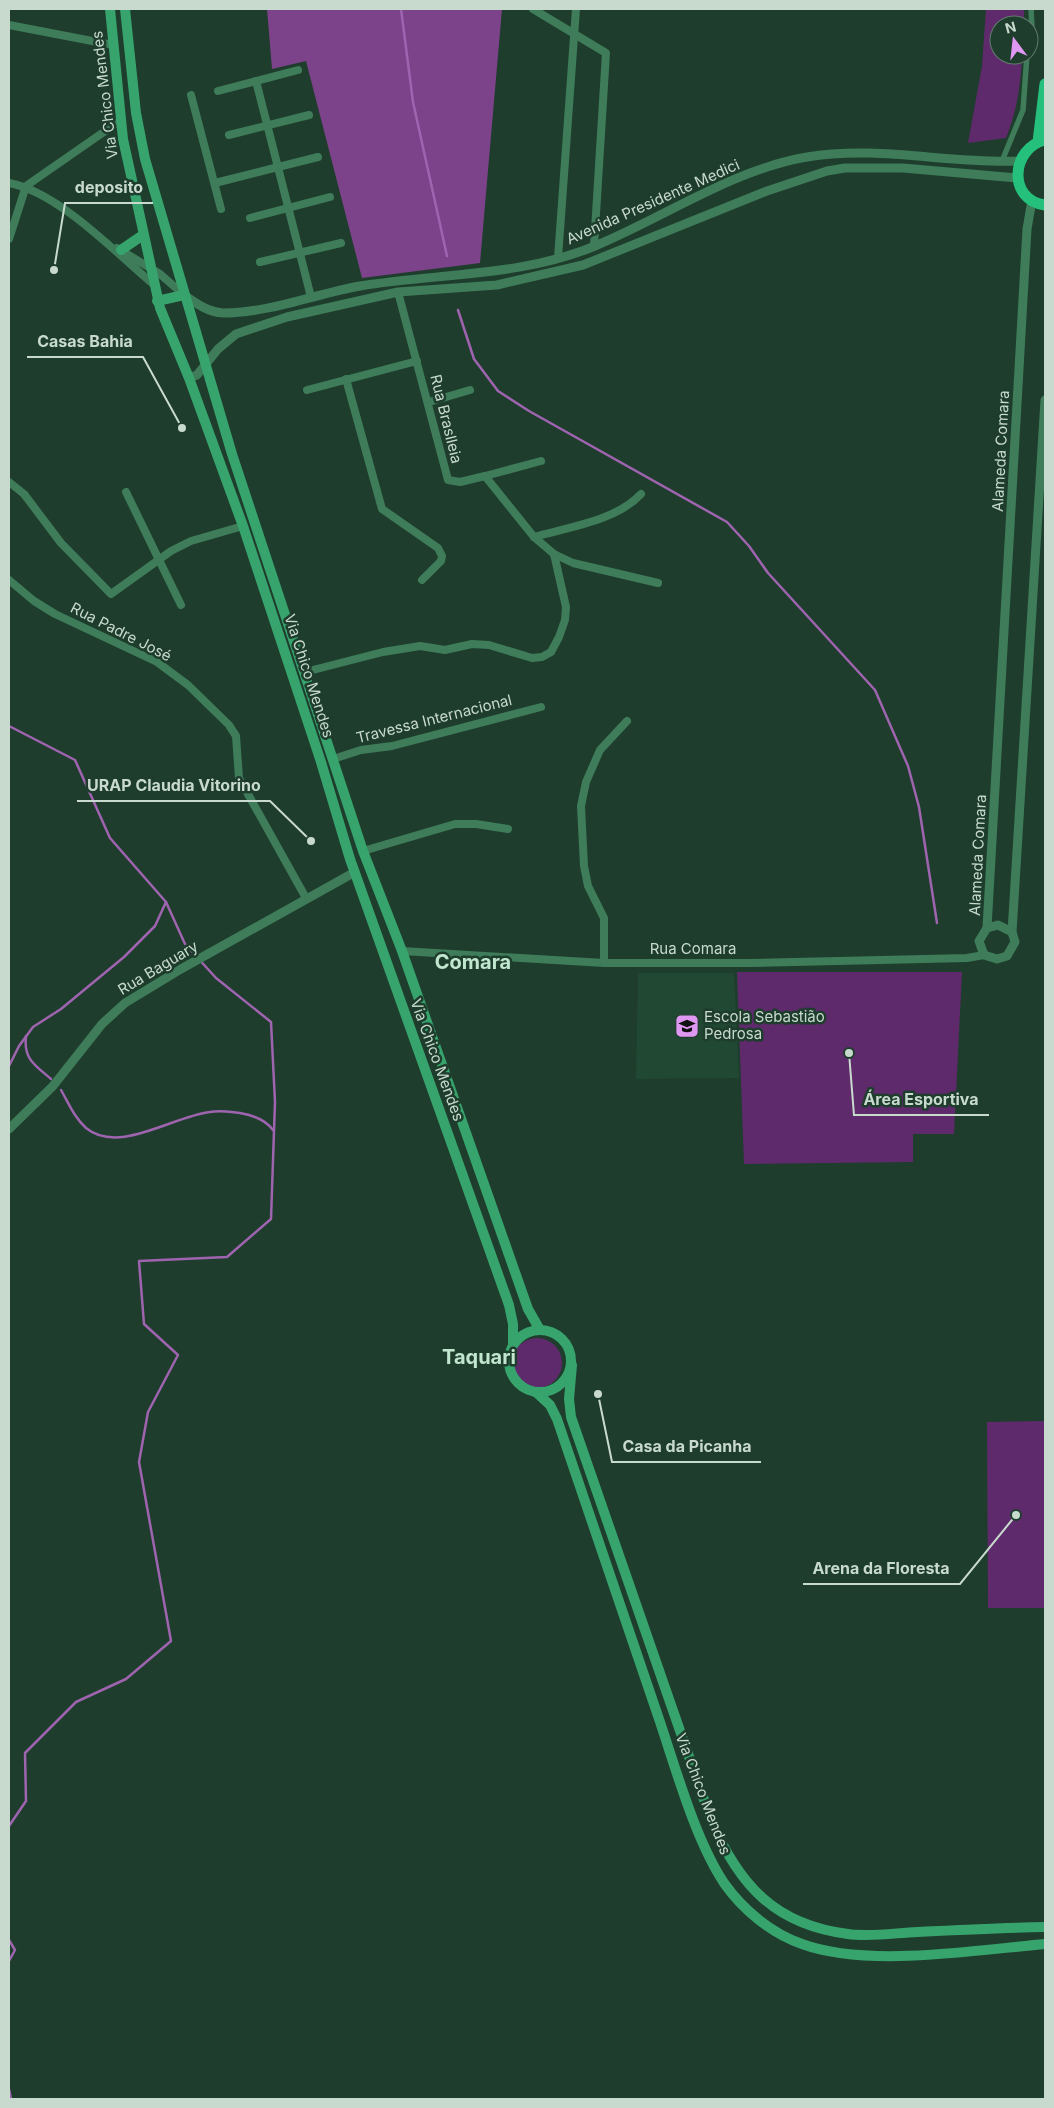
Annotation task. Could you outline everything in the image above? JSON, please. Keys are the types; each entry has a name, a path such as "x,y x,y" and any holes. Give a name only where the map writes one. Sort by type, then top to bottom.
{"main road":[{"name":"Via Chico Mendes","path":"110,9 121,120 157,301 190,378 243,526 321,762 355,872 509,1305 513,1324 513,1345"},
{"name":"Via Chico Mendes","path":"125,9 140,139 205,365 363,851 402,951 528,1309 540,1330"},
{"path":"1045,84 1041,141 1024,153 1019,160 1018,178 1020,186 1032,200 1045,205"},
{"path":"121,250 143,235"},
{"path":"157,301 184,295"},
{"path":"540,1330 549,1331 563,1340 571,1356 572,1365 562,1384 553,1390 537,1393 525,1389 512,1375 508,1357 513,1345 520,1336 540,1330"},
{"name":"Via Chico Mendes","path":"572,1365 569,1399 574,1426 711,1820 733,1865 754,1891 781,1912 815,1928 850,1935 1045,1927"},
{"name":"Via Chico Mendes","path":"537,1393 550,1405 557,1419 674,1764 709,1859 725,1884 745,1909 771,1929 802,1944 835,1952 921,1955 1045,1944"}],"street":[{"path":"533,9 604,50 607,57 594,246"},
{"path":"558,258 576,9"},
{"path":"9,25 113,45"},
{"path":"1002,162 1022,110 1026,65"},
{"path":"218,91 298,70"},
{"path":"256,81 290,208 311,297"},
{"path":"190,95 221,209"},
{"path":"229,135 309,115"},
{"path":"9,239 26,186 121,120"},
{"name":"Avenida Presidente Medici","path":"184,295 204,308 220,313 275,306 376,283 502,270 558,258 594,246 703,194 753,174 806,157 873,152 1002,162 1019,160"},
{"path":"215,183 318,157"},
{"name":"Avenida Presidente Medici","path":"190,378 197,375 218,348 242,332 287,317 398,292 451,289 520,281 583,265 787,184 845,168 903,168 1018,178"},
{"path":"9,183 26,186 47,198 108,245 153,284"},
{"path":"250,218 330,197"},
{"name":"Alameda Comara","path":"984,955 979,941 987,928 1027,229 1032,200"},
{"path":"260,262 341,243"},
{"path":"108,245 121,250 149,267 184,295"},
{"path":"449,275 451,289"},
{"name":"Rua Braslleia","path":"398,292 429,402 448,480 456,482 485,476"},
{"path":"307,390 417,361"},
{"path":"346,379 382,509 438,548 442,556 441,561 422,580"},
{"path":"429,402 470,390"},
{"path":"984,955 997,959 1007,956 1014,942 1012,932 1045,400"},
{"path":"541,461 485,476 534,537 554,554 573,563 658,583"},
{"path":"9,482 24,494 61,544 109,594 116,592 160,559 191,541 243,526"},
{"path":"126,492 160,559 180,605"},
{"path":"534,537 602,517 630,504 641,494"},
{"path":"305,672 383,652 420,646 445,650 472,644 489,645 524,656 542,657 550,652 559,637 565,620 563,588 554,554"},
{"name":"Rua Padre José","path":"9,580 34,601 55,614 157,662 188,685 229,725 236,736 239,778 306,898"},
{"name":"Travessa Internacional","path":"332,759 361,750 392,746 541,707"},
{"path":"604,963 604,918 592,895 585,872 581,806 586,782 600,750 627,721"},
{"path":"363,851 455,824 476,824 508,829"},
{"name":"Rua Baguary","path":"10,1128 53,1086 102,1024 126,1003 181,969 355,872"},
{"path":"987,928 1003,926 1012,932"},
{"name":"Rua Comara","path":"402,951 604,963 750,963 967,958 984,955"}],"shaded area":[{"path":"267,9 502,9 480,263 362,278 306,61 272,69"},
{"path":"986,9 1024,9 1024,15 989,15 989,65 1021,65 1016,108 1006,138 968,143 982,66"},
{"path":"737,972 962,972 954,1134 913,1134 913,1162 744,1164"},
{"name":"Escola Sebastião Pedrosa","path":"638,973 734,973 739,1078 636,1079"},
{"path":"532,1338 542,1338 555,1345 562,1358 562,1368 555,1381 542,1388 532,1388 523,1384 516,1377 512,1368 512,1358 516,1349 523,1342"},
{"path":"1045,1421 1045,1608 988,1608 987,1422"}],"waterway":[{"path":"401,9 413,102 447,256"},
{"path":"458,310 474,359 498,391 529,411 727,522 749,546 768,573 875,690 908,766 919,807 937,923"},
{"path":"9,726 75,760 110,838 166,902 185,944 216,978 271,1022 275,1102 271,1219 227,1257 139,1261 144,1324 178,1355 148,1412 139,1462 171,1641 126,1679 76,1702 25,1753 26,1801 9,1826"},
{"path":"9,1066 19,1046 33,1027 61,1009 124,957 155,926 166,902"},
{"path":"26,1036 28,1056 51,1079"},
{"path":"61,1090 82,1124 99,1135 114,1137 130,1136 195,1115 218,1111 240,1113 254,1117 267,1123 273,1130"},
{"path":"9,1940 15,1950 9,1961"},
{"path":"9,2089 11,2099"}],"place":[{"name":"deposito","path":"54,270"},
{"name":"Casas Bahia","path":"182,428"},
{"name":"URAP Claudia Vitorino","path":"311,841"},
{"name":"Escola Sebastião Pedrosa","path":"687,1026"},
{"name":"Área Esportiva","path":"849,1053"},
{"name":"Casa da Picanha","path":"598,1394"},
{"name":"Arena da Floresta","path":"1016,1515"}],"district":[{"name":"Comara","path":"473,962"},
{"name":"Taquari","path":"479,1357"}]}
